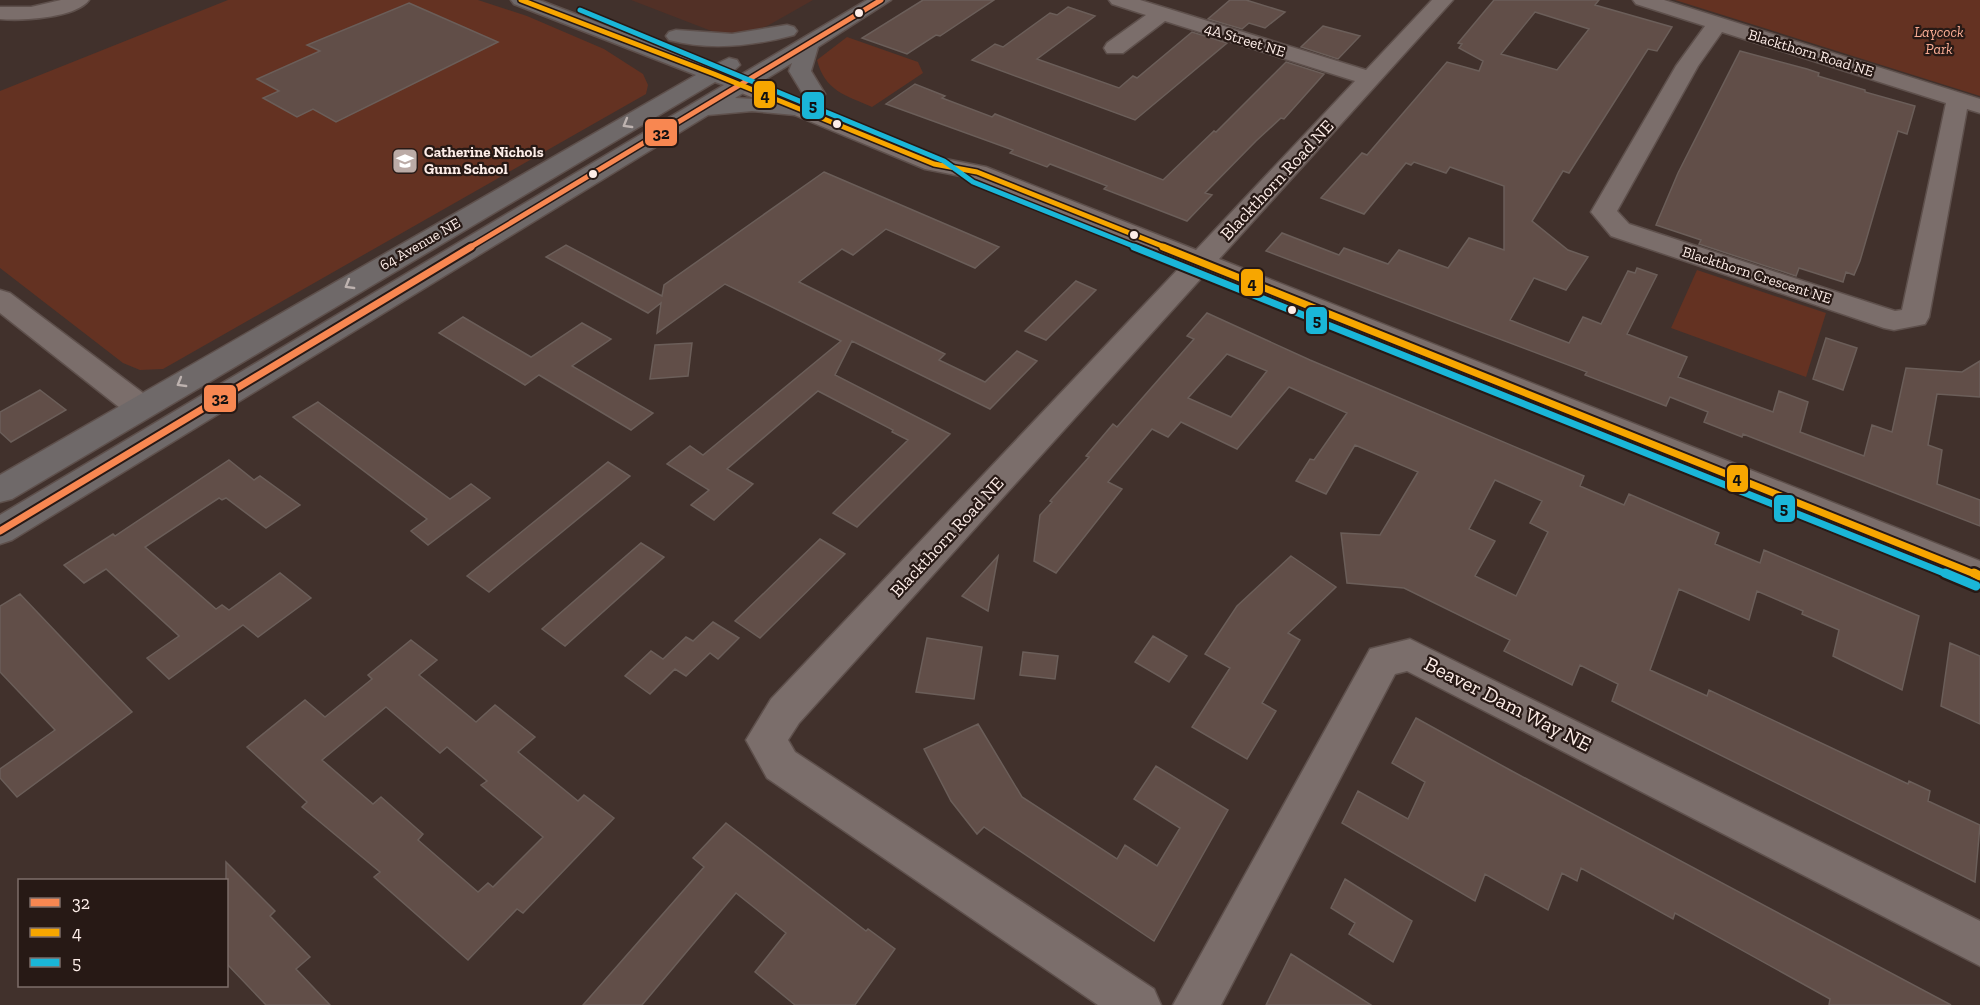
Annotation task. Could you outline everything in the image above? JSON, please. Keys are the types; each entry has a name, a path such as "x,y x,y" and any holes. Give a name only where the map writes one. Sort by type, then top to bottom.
{"main road":[{"path":"521,0 597,28 725,68 761,72"},
{"path":"584,0 676,36 725,68 740,84"},
{"name":"64 Avenue NE","path":"0,531 881,0"},
{"name":"64 Avenue NE","path":"0,490 795,26 747,41 724,42 676,36"},
{"path":"597,28 662,72 667,85 665,102"},
{"path":"808,45 800,71 814,94"},
{"path":"697,110 734,104 762,104 795,108"}],"street":[{"path":"0,12 28,16 45,13 79,0"},
{"name":"4A Street NE","path":"1119,0 1371,79"},
{"name":"Blackthorn Road NE","path":"1138,1005 781,765 766,740 785,711 1443,0"},
{"name":"Blackthorn Road NE","path":"1643,0 1969,103"},
{"path":"1115,48 1161,14"},
{"name":"Blackthorn Crescent NE","path":"1717,24 1687,66 1604,212 1620,230 1894,321 1915,317 1969,103"},
{"path":"761,72 949,152 977,172"},
{"path":"740,84 933,164 977,172 1980,576"},
{"path":"0,299 140,407"},
{"name":"Beaver Dam Way NE","path":"1196,1005 1383,660 1410,655 1980,944"}],"shaded area":[{"path":"631,0 813,0 750,33 728,35 714,32"}],"green space":[{"path":"228,0 478,0 527,16 604,49 643,74 648,85 646,94 163,369 140,370 123,363 0,268 0,91"},
{"name":"Laycock Park","path":"1675,0 1980,0 1980,96"},
{"path":"847,37 918,62 923,73 872,107 845,95 837,91 825,79 817,60"},
{"path":"1697,270 1826,313 1806,377 1671,328"}],"building":[{"path":"923,0 994,0 940,36 936,35 907,54 862,38"},
{"path":"1230,0 1246,0 1285,12 1265,28 1249,23 1242,29 1208,19"},
{"path":"1494,0 1599,0 1595,5 1672,27 1657,51 1648,49 1569,173 1563,171 1532,221 1568,250 1588,257 1566,290 1534,278 1510,320 1569,343 1583,317 1601,324 1628,271 1635,273 1637,268 1657,275 1627,334 1687,357 1678,377 1773,412 1779,391 1808,402 1800,432 1864,456 1872,425 1892,432 1906,368 1962,372 1980,361 1980,397 1937,394 1928,445 1942,450 1937,484 1980,500 1980,526 1743,434 1742,437 1704,422 1708,412 1670,397 1666,406 1585,375 1587,372 1266,251 1282,233 1339,255 1344,248 1388,264 1399,250 1448,268 1469,238 1504,250 1504,186 1450,167 1446,173 1414,162 1411,165 1406,163 1364,214 1321,198 1362,153 1367,155 1447,62 1479,71 1483,61 1459,48 1462,44 1458,43","holes":["1535,12 1589,29 1557,70 1501,54"]},
{"path":"409,3 498,42 336,122 313,109 297,117 263,98 279,91 257,79 320,51 307,45"},
{"path":"1068,7 1095,16 1037,59 1119,88 1133,76 1137,78 1192,32 1227,43 1135,120 972,60 995,44 1003,47 1050,13 1057,15"},
{"path":"1323,26 1360,36 1338,59 1301,47"},
{"path":"1740,51 1807,69 1819,73 1818,76 1915,106 1907,134 1898,131 1860,261 1854,275 1846,272 1843,282 1799,268 1796,276 1699,244 1701,240 1656,225 1678,173"},
{"path":"1286,62 1324,74 1284,119 1281,118 1256,141 1205,193 1212,195 1187,221 1104,189 1107,186 1050,164 1047,167 1010,153 1013,150 886,104 915,84 945,96 942,98 992,117 995,114 1163,180 1214,131 1216,132"},
{"path":"824,172 999,247 975,268 886,229 853,255 842,249 799,282 945,354 939,360 985,382 1017,351 1037,361 990,409 852,341 835,375 950,434 857,527 833,513 908,440 818,391 727,469 753,484 714,520 691,505 709,490 667,464 690,446 703,455 841,341 725,284 657,333 661,303 648,313 546,257 566,245 662,296 664,285"},
{"path":"1076,281 1096,290 1046,340 1025,331"},
{"path":"1207,313 1310,360 1584,476 1580,486 1624,505 1629,494 1719,533 1715,544 1760,563 1764,550 1919,616 1902,690 1833,656 1839,630 1802,614 1803,611 1757,591 1749,620 1679,589 1650,670 1707,696 1709,690 1908,784 1909,781 1930,791 1928,801 1980,825 1975,882 1612,701 1618,684 1580,665 1572,685 1504,651 1510,640 1404,588 1347,583 1341,533 1380,535 1418,472 1355,445 1326,494 1296,481 1310,459 1314,460 1347,413 1289,387 1237,449 1181,422 1168,437 1152,429 1108,482 1122,489 1056,573 1034,561 1040,515 1089,457 1086,456 1113,424 1117,427 1194,339 1187,336","holes":["1227,354 1267,371 1231,417 1188,398","1495,480 1542,501 1530,523 1548,532 1516,596 1475,576 1495,541 1469,529"]},
{"path":"463,317 531,357 582,323 611,339 572,366 653,413 631,430 539,375 525,385 439,333"},
{"path":"1826,338 1857,348 1843,390 1813,379"},
{"path":"692,343 688,376 650,379 655,345"},
{"path":"40,390 66,410 11,442 0,432 0,412"},
{"path":"318,402 450,499 471,484 490,498 428,545 411,531 427,519 293,417"},
{"path":"229,460 254,480 260,476 300,505 266,528 226,498 222,500 219,498 145,547 216,609 222,605 229,610 280,573 311,598 258,637 243,625 169,679 147,658 179,636 106,569 84,583 64,565 113,534 115,536"},
{"path":"608,462 630,476 489,592 467,576"},
{"path":"820,539 845,554 760,638 735,621"},
{"path":"641,543 664,557 565,646 542,629"},
{"path":"998,556 988,611 962,596"},
{"path":"1291,556 1336,587 1288,633 1300,640 1262,703 1276,711 1247,759 1192,727 1230,668 1205,654 1237,606"},
{"path":"20,594 132,712 17,797 0,778 0,769 55,730 0,672 0,606"},
{"path":"713,622 739,638 718,659 710,653 686,676 675,669 650,694 625,676 651,651 663,659 686,637 693,641"},
{"path":"1153,636 1187,656 1169,682 1135,662"},
{"path":"927,638 982,647 974,699 916,692"},
{"path":"411,640 437,660 419,675 476,722 495,705 535,737 518,752 578,801 584,795 614,818 523,913 517,909 468,960 374,877 380,872 302,807 307,802 247,747 305,700 325,717 372,679 368,675","holes":["386,707 440,753 447,747 487,781 481,785 543,837 493,887 488,883 478,892 418,840 423,834 381,797 373,804 322,760"]},
{"path":"1950,643 1980,656 1980,724 1941,706"},
{"path":"1023,652 1058,656 1055,679 1020,675"},
{"path":"1416,718 1951,1005 1829,1005 1830,999 1675,913 1673,919 1581,868 1577,881 1562,873 1548,910 1485,874 1475,901 1342,823 1358,791 1408,819 1425,782 1392,763"},
{"path":"978,724 1022,797 1117,859 1125,845 1157,866 1180,828 1134,799 1156,766 1228,810 1154,941 984,827 977,834 951,801 924,749"},
{"path":"726,823 866,931 868,929 895,949 855,1005 795,1005 755,972 786,933 736,893 642,1005 583,1005 704,867 693,858"},
{"path":"226,862 275,911 270,916 310,957 296,969 330,1005 266,1005 228,965 228,879 226,879"},
{"path":"1345,879 1412,921 1393,962 1349,934 1355,923 1331,908"},
{"path":"1291,954 1371,1005 1266,1005"}],"transit line":[{"name":"4","path":"521,0 714,74 934,164 977,172 1980,576"},
{"name":"32","path":"0,531 881,0"},
{"name":"5","path":"580,10 672,46 944,161 973,182 1976,586"}],"place":[{"name":"Catherine Nichols Gunn School","path":"405,161"}]}
